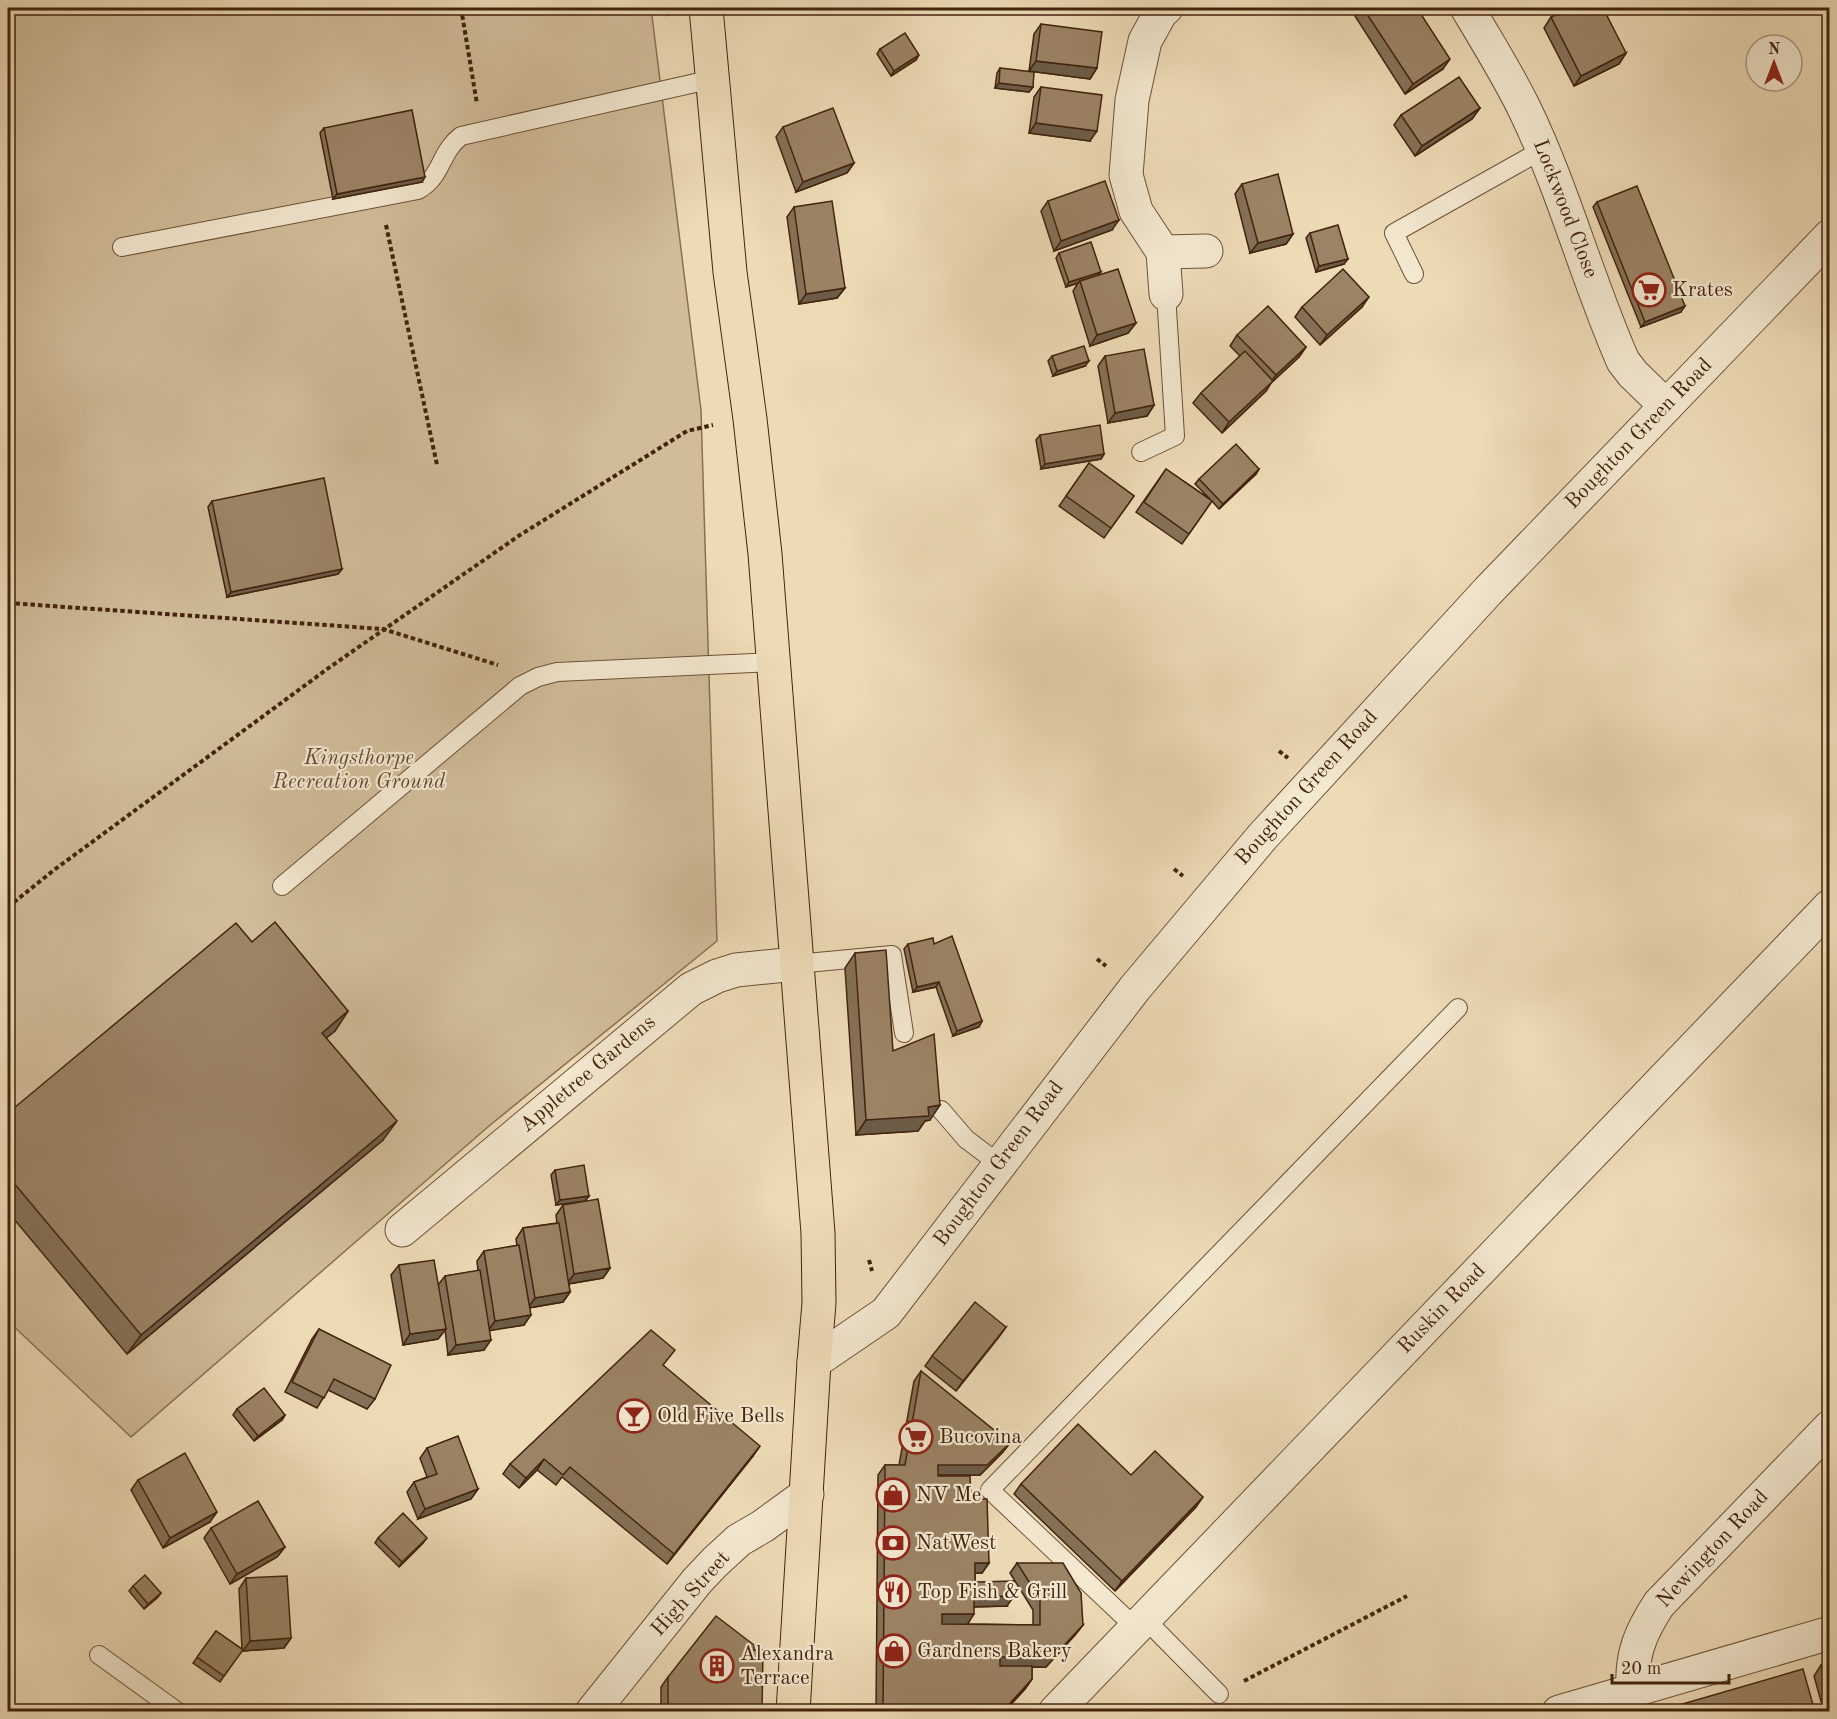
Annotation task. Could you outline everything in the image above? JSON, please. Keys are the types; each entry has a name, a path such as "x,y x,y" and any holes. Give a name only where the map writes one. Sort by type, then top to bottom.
{"highway":[{"path":"706,8 730,272 750,419 774,662 819,1256 819,1303 794,1712"}],"street":[{"path":"1166,8 1161,12 1145,41 1132,100 1126,175 1136,212 1163,252 1166,294"},
{"name":"Lockwood Close","path":"1467,8 1526,111 1623,361 1666,406"},
{"name":"Boughton Green Road","path":"814,1362 886,1312 1135,988 1263,836 1399,685 1830,236"},
{"path":"1163,252 1206,251"},
{"name":"Ruskin Road","path":"1055,1712 1830,906"},
{"name":"Appletree Gardens","path":"402,1230 690,989 736,970 796,964"},
{"name":"Newington Road","path":"1633,1690 1632,1668 1636,1651 1641,1635 1659,1604 1830,1427"},
{"name":"High Street","path":"598,1709 715,1562 740,1540 807,1494"},
{"path":"1558,1712 1830,1633"}],"lane":[{"path":"122,247 418,190 430,183 447,150 461,136 713,79"},
{"path":"1414,274 1394,233 1542,150"},
{"path":"1141,452 1175,436 1166,294"},
{"path":"282,886 520,686 538,677 557,672 774,662"},
{"path":"796,964 892,955 904,1032"},
{"path":"1219,1694 990,1490 1458,1008"},
{"path":"941,1110 966,1139 999,1164"},
{"path":"99,1655 178,1712"}],"path":[{"path":"461,8 482,132"},
{"path":"381,197 437,465"},
{"path":"8,907 82,849 383,630 520,535 687,431 750,419"},
{"path":"8,603 383,630 538,677"},
{"path":"869,1260 872,1272"},
{"path":"1219,1694 1407,1596"}],"green space":[{"name":"Kingsthorpe Recreation Ground","path":"8,8 651,8 701,410 717,941 489,1126 131,1437 8,1321"}],"building":[{"path":"1363,8 1417,8 1450,59 1413,84"},
{"path":"1571,8 1603,8 1626,53 1581,76 1551,17"},
{"path":"1041,24 1102,32 1097,68 1036,61"},
{"path":"905,33 919,55 894,71 880,49"},
{"path":"1000,68 1034,72 1033,87 999,83"},
{"path":"1459,77 1480,108 1422,146 1401,115"},
{"path":"1041,87 1102,95 1097,131 1036,123"},
{"path":"833,108 854,163 803,182 783,127"},
{"path":"412,110 425,177 337,194 324,128"},
{"path":"1278,174 1293,234 1258,243 1242,184"},
{"path":"1105,181 1119,220 1061,241 1048,201"},
{"path":"1637,186 1685,306 1645,322 1597,202"},
{"path":"832,201 845,288 806,294 794,207"},
{"path":"1338,225 1348,259 1319,266 1310,233"},
{"path":"1091,242 1101,272 1069,282 1059,253"},
{"path":"1118,269 1136,323 1097,335 1080,281"},
{"path":"1343,269 1369,297 1327,335 1302,307"},
{"path":"1268,306 1306,347 1276,375 1237,335"},
{"path":"1084,346 1089,361 1057,371 1052,356"},
{"path":"1144,349 1154,405 1115,413 1105,356"},
{"path":"1245,351 1273,381 1229,422 1201,393"},
{"path":"1100,425 1104,454 1045,464 1040,435"},
{"path":"1236,444 1259,469 1223,504 1199,479"},
{"path":"1089,463 1134,496 1111,528 1066,496"},
{"path":"1166,469 1212,501 1189,534 1144,502"},
{"path":"324,478 342,569 231,592 212,501"},
{"path":"275,922 348,1011 322,1033 397,1121 141,1335 8,1176 8,1113 236,923 252,942"},
{"path":"952,936 982,1021 957,1031 939,982 917,987 908,944 933,938 934,944"},
{"path":"886,950 893,1051 934,1034 940,1105 928,1107 929,1116 866,1120 855,953"},
{"path":"584,1165 589,1196 560,1200 555,1170"},
{"path":"598,1199 610,1268 574,1274 563,1205"},
{"path":"559,1223 570,1292 535,1298 523,1228"},
{"path":"519,1245 531,1315 495,1321 484,1251"},
{"path":"434,1260 446,1329 410,1334 399,1265"},
{"path":"480,1270 491,1340 456,1345 445,1276"},
{"path":"975,1302 1006,1327 963,1381 932,1356"},
{"path":"319,1329 391,1365 375,1399 334,1379 324,1398 292,1382"},
{"name":"Old Five Bells","path":"651,1330 675,1350 663,1365 760,1446 674,1554 570,1467 563,1475 544,1459 526,1478 510,1464"},
{"path":"921,1371 1010,1443 987,1465 938,1465 938,1476 970,1476 971,1499 987,1499 989,1563 975,1563 975,1582 1014,1581 1014,1596 974,1597 974,1614 942,1614 942,1624 1040,1625 1040,1599 1017,1563 1063,1563 1081,1593 1083,1625 1053,1657 1000,1657 1000,1666 1032,1666 1032,1679 1002,1712 883,1712 885,1465 905,1465"},
{"path":"264,1388 285,1415 258,1436 237,1409"},
{"path":"1078,1424 1131,1475 1155,1451 1203,1497 1122,1581 1021,1484"},
{"path":"458,1436 478,1489 425,1509 414,1482 437,1474 427,1448"},
{"path":"185,1453 217,1512 170,1538 138,1480"},
{"path":"258,1501 285,1547 237,1574 211,1528"},
{"path":"403,1513 427,1538 402,1562 378,1538"},
{"path":"145,1575 161,1593 148,1604 133,1586"},
{"path":"287,1576 291,1638 250,1641 246,1578"},
{"name":"Alexandra Terrace","path":"716,1616 754,1645 754,1650 763,1650 762,1712 668,1712 668,1677"},
{"path":"216,1631 243,1650 224,1676 197,1657"},
{"path":"1830,1663 1830,1697 1821,1665"},
{"path":"1803,1669 1815,1712 1655,1712"}],"place":[{"name":"Krates","path":"1649,290"},
{"name":"Old Five Bells","path":"634,1416"},
{"name":"Bucovina","path":"916,1437"},
{"name":"NV Me","path":"893,1495"},
{"name":"NatWest","path":"893,1543"},
{"name":"Top Fish & Grill","path":"894,1592"},
{"name":"Gardners Bakery","path":"894,1651"},
{"name":"Alexandra Terrace","path":"717,1666"}]}
